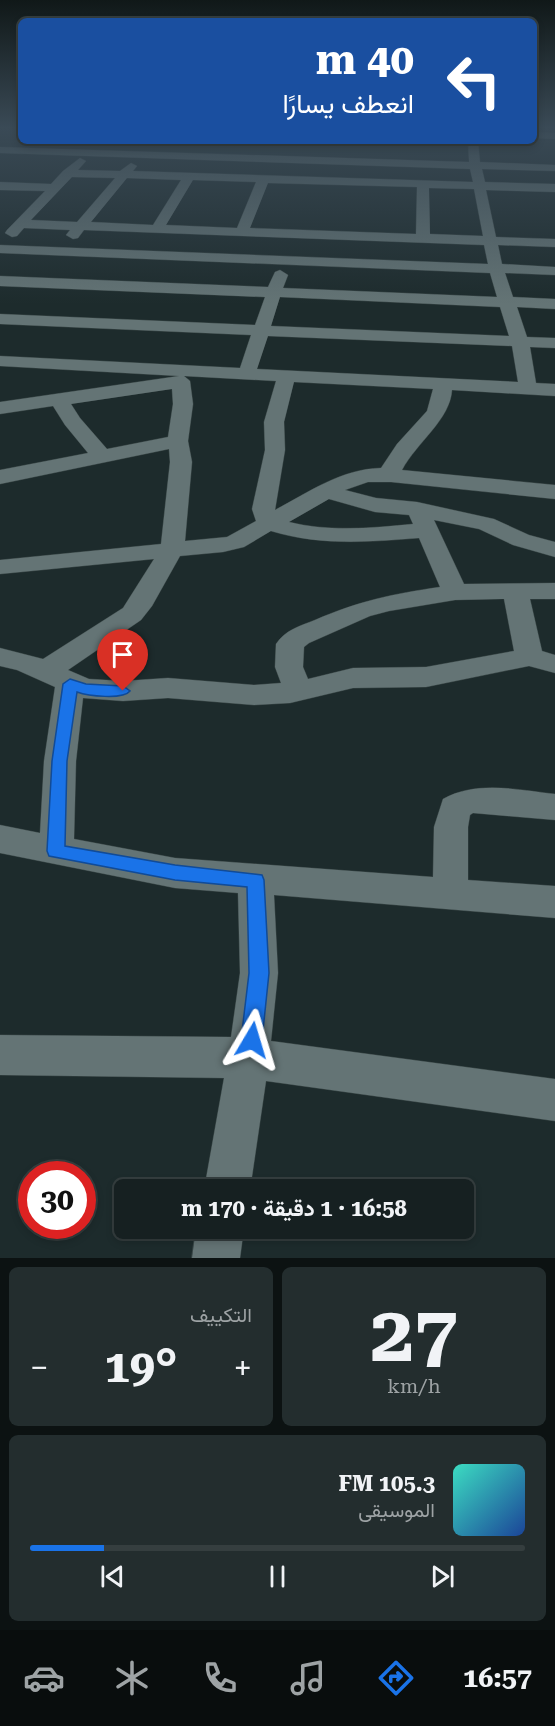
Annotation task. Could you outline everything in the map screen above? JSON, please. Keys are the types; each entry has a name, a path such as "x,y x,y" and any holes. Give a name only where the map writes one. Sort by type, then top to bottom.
{"street":[{"path":"23,187 53,189"},
{"path":"0,244 11,229 55,187"},
{"path":"2,320 114,187"},
{"path":"157,229 183,187"},
{"path":"242,232 260,187"},
{"path":"423,187 423,238"},
{"path":"479,187 496,269 520,342 528,389"},
{"path":"522,187 555,188"},
{"path":"11,229 80,226 555,243"},
{"path":"247,373 263,330 291,234"},
{"path":"0,249 555,271"},
{"path":"0,281 555,304"},
{"path":"2,320 555,343"},
{"path":"0,361 555,390"},
{"path":"0,408 226,373"},
{"path":"268,523 263,509 275,450 274,422 287,375"},
{"path":"58,678 140,606 172,550 181,462 178,441 183,404 181,381"},
{"path":"443,385 443,401 438,411 406,446 400,476 412,492 422,520 455,592"},
{"path":"59,400 72,421 102,456"},
{"path":"0,477 178,441"},
{"path":"0,567 235,542 325,491 357,476 400,476 555,492"},
{"path":"325,491 422,520 486,524 521,540 555,550"},
{"path":"268,523 294,532 341,537 422,520"},
{"path":"299,691 289,667 290,644 299,637 361,610 455,592 555,591"},
{"path":"4,662 58,678 85,689 123,691 168,688 254,695 299,691 352,678 406,679 542,660 516,592"},
{"path":"56,851 60,761 58,678"},
{"path":"450,894 451,826 455,808 467,801 486,800 555,807"},
{"path":"1,840 175,873 555,902"},
{"path":"229,1179 249,1058 259,973 255,880"},
{"path":"0,1055 249,1058 555,1100"},
{"path":"216,1258 219,1239"}],"route":[{"path":"123,691 85,689 70,684 60,761 56,851 175,873 255,880 259,973 252,1040"}]}
